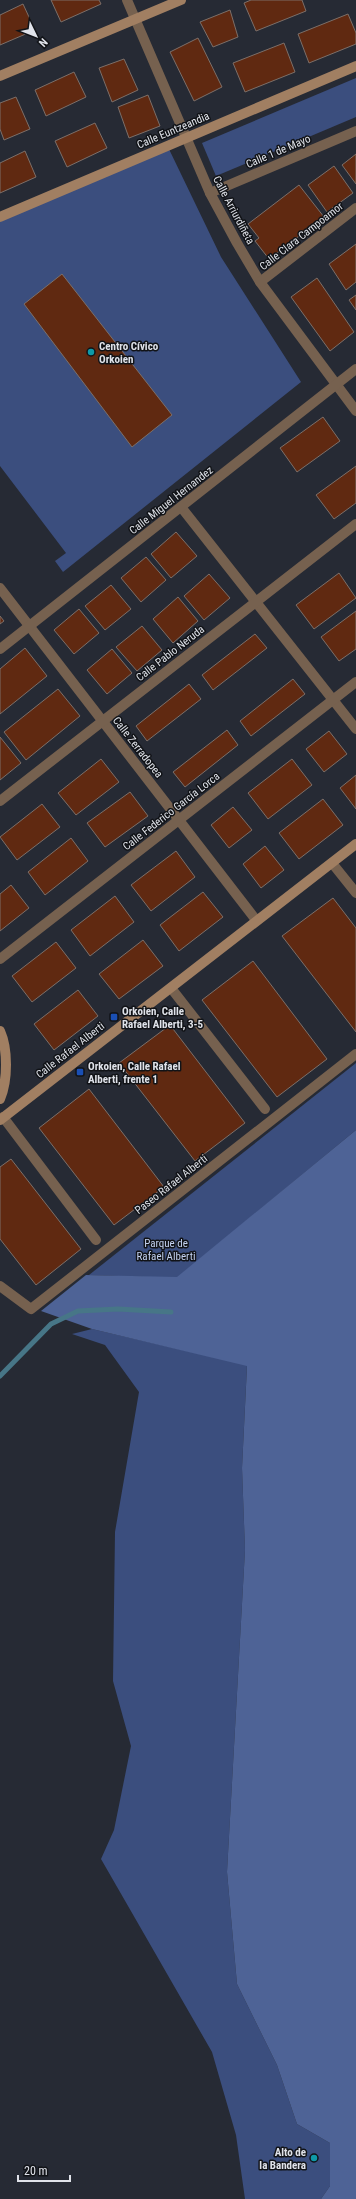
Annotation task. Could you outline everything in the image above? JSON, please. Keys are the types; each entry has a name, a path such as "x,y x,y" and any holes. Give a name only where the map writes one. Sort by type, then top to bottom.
{"street":[{"name":"Calle Arriurdiñeta","path":"126,0 188,138 210,193 260,282 356,411"},
{"path":"0,76 181,0"},
{"name":"Calle Euntzeandia","path":"0,217 356,66"},
{"name":"Calle 1 de Mayo","path":"210,193 356,131"},
{"name":"Calle Clara Campoamor","path":"260,282 356,208"},
{"name":"Calle Miguel Hernandez","path":"0,649 356,369"},
{"path":"181,507 356,729"},
{"name":"Calle Pablo Neruda","path":"0,800 356,524"},
{"name":"Calle Zerradopea","path":"0,588 256,920"},
{"name":"Calle Federico García Lorca","path":"0,959 356,682"},
{"name":"Calle Rafael Alberti","path":"96,1240 1,1116 171,988 256,920 356,844"},
{"path":"332,863 356,893"},
{"path":"171,988 265,1109"},
{"path":"0,1031 4,1039 5,1071 0,1099"},
{"name":"Paseo Rafael Alberti","path":"0,1286 31,1309 356,1054"}],"green space":[{"path":"356,78 356,117 216,176 202,143"},
{"path":"167,145 221,257 301,382 63,572 55,561 66,553 0,466 0,217"},
{"name":"Parque de Rafael Alberti","path":"356,1063 356,1130 177,1278 89,1275"},
{"path":"92,1329 247,1365 242,1468 245,1550 227,1872 237,1984 277,2065 297,2124 330,2143 330,2186 321,2199 245,2199 236,2135 212,2052 101,1859 114,1830 131,1746 113,1681 115,1532 139,1392 105,1345 72,1334"}],"shaded area":[{"path":"356,1130 356,2199 321,2199 330,2186 330,2143 297,2124 277,2065 237,1984 227,1872 245,1550 242,1468 247,1366 92,1329 41,1311 86,1275 177,1277"}],"building":[{"path":"51,0 99,0 101,4 61,22"},
{"path":"251,0 302,0 306,11 256,31 244,3"},
{"path":"23,4 35,30 0,45 0,15"},
{"path":"230,10 238,37 213,47 200,22"},
{"path":"348,14 356,33 356,44 309,63 298,34"},
{"path":"198,38 222,87 194,101 170,52"},
{"path":"284,43 295,72 245,92 233,63"},
{"path":"124,59 138,90 112,102 99,68"},
{"path":"74,72 86,97 46,116 35,90"},
{"path":"148,95 160,126 129,138 118,107"},
{"path":"16,97 30,129 4,140 0,129 0,103"},
{"path":"95,123 107,148 67,167 55,141"},
{"path":"25,151 36,177 0,193 0,163"},
{"path":"356,154 356,184 342,165"},
{"path":"334,166 353,193 327,212 308,185"},
{"path":"299,185 324,217 269,259 255,241 259,238 248,224"},
{"path":"356,244 356,282 346,290 329,264"},
{"name":"Centro Cívico Orkoien","path":"62,274 172,415 132,447 24,304"},
{"path":"317,278 354,332 330,351 291,297"},
{"path":"356,295 356,310 349,300"},
{"path":"323,417 340,441 297,472 280,448"},
{"path":"356,466 356,503 334,519 316,495"},
{"path":"176,532 197,556 171,578 151,554"},
{"path":"146,557 166,580 141,602 121,578"},
{"path":"339,573 356,598 314,629 296,605"},
{"path":"209,574 230,598 204,620 184,596"},
{"path":"111,585 131,609 105,630 85,606"},
{"path":"178,597 198,621 173,643 153,619"},
{"path":"79,609 99,633 74,654 54,630"},
{"path":"356,611 356,649 339,661 321,637"},
{"path":"0,616 4,621 0,624"},
{"path":"142,626 162,650 137,671 116,647"},
{"path":"255,634 267,648 213,690 202,675"},
{"path":"25,648 47,676 0,714 0,669"},
{"path":"112,649 132,673 107,694 87,670"},
{"path":"293,679 305,694 251,736 240,721"},
{"path":"189,684 201,699 147,741 136,726"},
{"path":"58,689 80,716 26,760 4,732"},
{"path":"227,730 238,745 185,787 173,772"},
{"path":"329,731 347,754 324,772 306,749"},
{"path":"0,737 21,763 0,780"},
{"path":"101,759 119,782 76,815 58,793"},
{"path":"292,759 312,785 268,819 248,793"},
{"path":"356,775 356,809 340,788"},
{"path":"130,792 148,816 105,847 87,823"},
{"path":"323,799 343,825 299,859 279,833"},
{"path":"42,804 60,827 17,860 0,837"},
{"path":"233,807 252,830 229,848 211,825"},
{"path":"71,838 88,861 45,895 28,872"},
{"path":"265,846 284,870 261,888 243,864"},
{"path":"176,851 195,877 151,911 131,885"},
{"path":"11,885 29,908 0,931 0,894"},
{"path":"203,892 223,917 179,951 160,925"},
{"path":"115,896 134,922 90,956 71,930"},
{"path":"333,898 356,928 356,1032 282,936"},
{"path":"143,940 163,966 119,999 99,974"},
{"path":"56,942 76,968 32,1002 12,976"},
{"path":"253,961 327,1059 277,1097 202,1000"},
{"path":"78,990 98,1016 54,1050 34,1024"},
{"path":"170,1025 245,1123 195,1161 119,1063"},
{"path":"89,1089 164,1187 114,1225 39,1128"},
{"path":"11,1159 81,1249 36,1285 0,1239 0,1167"}],"waterway":[{"path":"0,1376 51,1324 78,1311 118,1309 171,1312"}],"place":[{"name":"Centro Cívico Orkoien","path":"91,352"},
{"name":"Orkoien, Calle Rafael Alberti, 3-5","path":"114,1017"},
{"name":"Orkoien, Calle Rafael Alberti, frente 1","path":"80,1072"},
{"name":"Alto de la Bandera","path":"314,2158"}]}
